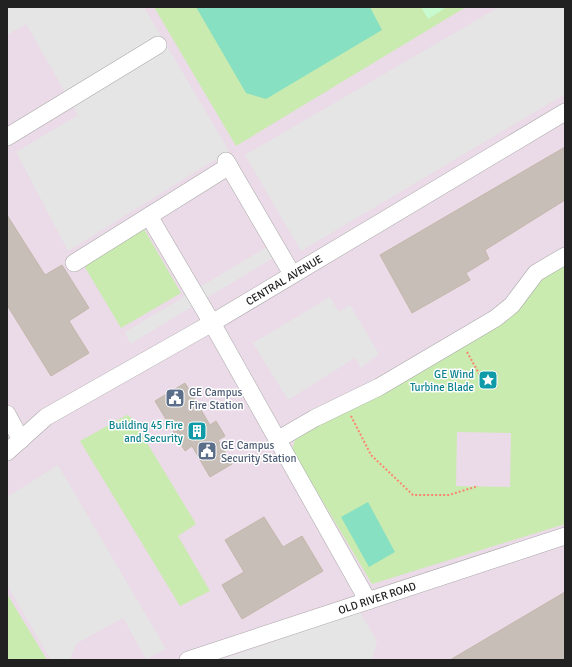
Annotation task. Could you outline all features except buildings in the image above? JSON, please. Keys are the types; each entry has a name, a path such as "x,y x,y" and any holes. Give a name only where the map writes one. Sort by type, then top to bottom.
{"lane":[{"path":"7,137 158,45"},
{"name":"CENTRAL AVENUE","path":"7,452 46,417 212,323 565,112"},
{"path":"74,263 149,216 227,164 292,274"},
{"path":"149,216 212,323 368,601"},
{"path":"277,440 315,418 346,405 379,387 496,318 512,305 536,274 565,256"},
{"path":"7,414 21,440"},
{"name":"OLD RIVER ROAD","path":"188,660 565,536"}],"path":[{"path":"459,340 481,377"},
{"path":"346,405 370,455 413,495 449,495 478,486"}],"shaded area":[{"path":"7,7 565,7 565,660 7,660"},
{"path":"7,7 144,7 229,151 68,251 16,152 78,115 26,24 7,35"},
{"path":"499,7 565,7 565,94 301,251 245,155"},
{"path":"267,247 273,258 130,344 125,332"},
{"path":"330,297 339,312 350,305 379,354 361,368 355,358 288,400 253,343"},
{"path":"58,465 166,649 146,659 123,618 76,644 70,660 51,660 7,585 7,497"},
{"path":"360,612 377,641 372,660 221,660"}],"green space":[{"path":"154,7 466,7 236,146"},
{"path":"196,7 370,7 382,30 266,99 246,93"},
{"path":"421,7 447,7 428,19"},
{"path":"144,229 181,293 121,328 83,264"},
{"path":"562,264 565,269 565,524 372,584 292,450 295,439 307,427 394,387","holes":["457,432 511,433 510,487 456,486"]},
{"path":"127,415 132,418 196,524 178,536 210,591 180,606 80,441"},
{"path":"368,502 395,552 369,567 341,517"},
{"path":"7,594 47,660 7,660"}],"place":[{"name":"GE Wind Turbine Blade","path":"488,380"},
{"name":"GE Campus Fire Station","path":"175,398"},
{"name":"Building 45 Fire and Security","path":"197,431"},
{"name":"GE Campus Security Station","path":"207,451"}]}
